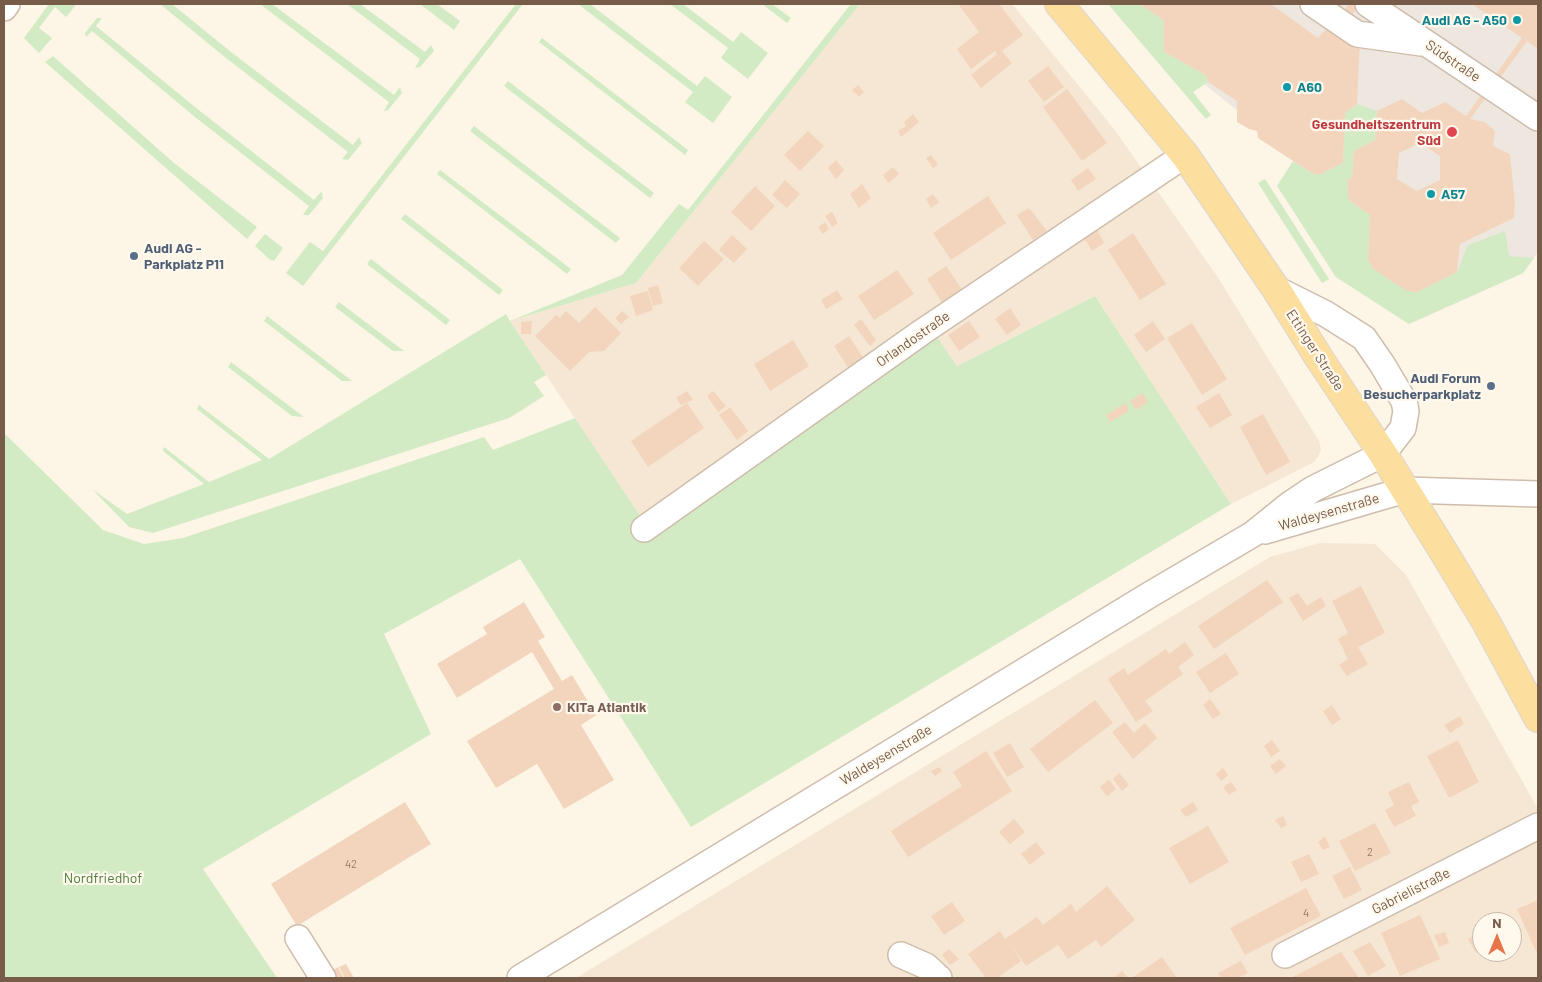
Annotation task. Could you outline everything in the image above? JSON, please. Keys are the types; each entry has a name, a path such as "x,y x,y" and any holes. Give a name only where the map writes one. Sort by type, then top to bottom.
{"main road":[{"name":"Ettinger Straße","path":"1059,4 1185,155 1276,289 1383,454 1486,622 1538,718"}],"street":[{"path":"4,8 7,4"},
{"path":"1313,4 1357,34 1428,44"},
{"name":"Südstraße","path":"1368,4 1538,118"},
{"name":"Orlandostraße","path":"644,529 922,332 1185,155"},
{"path":"1276,289 1326,314 1364,338 1382,364 1404,402 1406,411 1404,428 1383,454"},
{"name":"Waldeysenstraße","path":"520,978 1151,594 1253,534 1289,505 1313,489 1383,454"},
{"name":"Waldeysenstraße","path":"1253,534 1405,490 1538,494"},
{"name":"Gabrielistraße","path":"1285,955 1538,826"},
{"path":"298,938 323,978"},
{"path":"901,955 926,966 939,978"}],"shaded area":[{"path":"860,4 1012,4 1114,129 1217,276 1319,441 1321,449 1314,462 1231,504 1095,296 957,366 926,322 641,517 510,321 636,283"},
{"path":"1139,4 1538,4 1538,252 1523,273 1409,324 1336,277 1306,231 1318,175 1164,52"},
{"path":"1320,543 1375,544 1406,575 1538,809 1538,978 576,978 1270,557"}],"green space":[{"path":"49,4 73,4 75,6 66,17 55,7 39,28 52,38 39,53 24,38"},
{"path":"160,4 172,4 231,52 353,145 359,137 362,143 348,160 342,159 348,152 226,58"},
{"path":"260,4 272,4 394,95 400,87 402,93 388,110 384,111 389,102"},
{"path":"347,4 360,4 425,52 431,45 434,51 420,67 415,68 420,59"},
{"path":"420,4 437,4 460,21 454,30"},
{"path":"516,4 523,4 303,286 286,273 310,242 323,251"},
{"path":"578,4 590,4 697,86 705,76 732,97 713,123 685,102 693,92"},
{"path":"670,4 683,4 733,42 741,32 768,53 748,79 721,58 728,48"},
{"path":"762,4 772,4 791,18 787,23"},
{"path":"851,4 860,4 636,283 510,321 622,275 679,204 688,210"},
{"path":"1108,4 1139,4 1164,20 1164,52 1206,75 1208,82 1193,92 1211,115 1206,119"},
{"path":"97,18 102,18 96,26 200,111 314,200 321,192 323,198 309,215 303,215 309,206 195,117 92,31 86,37 85,33"},
{"path":"542,38 688,150 685,155 539,42"},
{"path":"53,56 174,163 257,227 247,239 45,62"},
{"path":"508,81 654,193 650,198 504,86"},
{"path":"1357,104 1377,111 1375,140 1354,151 1352,177 1348,179 1348,197 1350,201 1370,215 1368,260 1372,268 1407,291 1417,292 1457,272 1468,245 1505,231 1509,256 1534,258 1523,273 1409,324 1336,277 1277,186 1293,161 1318,175 1343,163 1345,113"},
{"path":"474,126 620,238 616,243 470,131"},
{"path":"440,170 571,269 567,274 437,174"},
{"path":"1265,179 1329,279 1322,283 1258,183"},
{"path":"405,214 503,290 499,295 401,219"},
{"path":"265,234 283,248 274,261 269,259 255,246"},
{"path":"371,259 450,320 446,325 367,264"},
{"name":"Nordfriedhof","path":"1095,296 1231,504 691,827 520,559 384,634 431,734 203,869 277,978 4,978 4,433 103,530 144,544 183,538 484,437 493,450 575,418 641,517 926,321 957,366"},
{"path":"339,302 404,351 393,351 335,307"},
{"path":"506,314 546,375 534,382 544,396 509,418 153,533 129,527 92,489 127,514 204,484 163,451 164,447 209,482 262,460 197,409 199,405 269,459"},
{"path":"267,316 352,381 342,381 264,321"},
{"path":"231,362 304,417 292,416 228,367"}],"building":[{"path":"958,4 999,4 1023,35 1002,51 1012,63 981,88 971,75 997,54 995,51 971,69 957,49 979,32"},
{"name":"A60","path":"1139,4 1271,4 1318,38 1331,24 1333,25 1349,4 1360,4 1341,30 1360,41 1357,104 1345,113 1343,163 1318,175 1310,172 1258,138 1257,131 1237,122 1237,101 1208,82 1206,75 1164,52 1164,20"},
{"name":"A57","path":"1472,4 1538,4 1538,49 1527,41 1470,119 1485,122 1495,131 1493,146 1510,154 1515,202 1514,218 1460,244 1457,272 1417,292 1407,291 1372,268 1368,260 1370,215 1350,201 1348,197 1348,179 1352,177 1354,151 1375,140 1377,111 1402,99 1422,113 1445,102 1466,116 1522,38","holes":["1420,143 1440,156 1440,180 1417,191 1397,179 1399,153"]},
{"path":"1048,66 1064,87 1044,102 1028,81"},
{"path":"858,85 864,92 859,97 852,90"},
{"path":"1067,89 1107,143 1082,161 1043,107"},
{"path":"913,114 919,122 901,137 898,131 906,126 904,122"},
{"path":"808,131 824,146 800,171 784,155"},
{"path":"931,155 938,165 933,168 926,158"},
{"path":"836,160 844,170 836,179 828,168"},
{"path":"893,167 899,174 888,183 883,175"},
{"path":"1088,168 1096,179 1078,191 1071,180"},
{"path":"785,180 800,194 787,208 772,195"},
{"path":"862,184 871,198 859,208 850,194"},
{"path":"755,186 775,206 751,231 731,212"},
{"path":"933,194 939,202 931,208 926,199"},
{"path":"988,196 1006,223 951,260 933,233"},
{"path":"1029,208 1047,231 1033,240 1017,215"},
{"path":"832,212 838,223 832,227 825,216"},
{"path":"825,222 829,229 823,234 818,227"},
{"path":"1094,224 1104,243 1092,251 1081,232"},
{"path":"1133,233 1166,284 1140,300 1108,250"},
{"path":"732,235 747,249 734,263 719,250"},
{"path":"704,241 724,259 698,286 679,268"},
{"path":"946,266 963,291 943,304 927,279"},
{"path":"897,270 914,294 874,320 858,296"},
{"path":"658,285 663,303 653,306 648,288"},
{"path":"837,290 843,299 826,309 821,300"},
{"path":"648,291 653,310 636,316 630,296"},
{"path":"595,307 621,333 604,351 589,352 570,371 535,336 556,315 560,318 566,311 579,323"},
{"path":"1010,308 1021,325 1007,335 995,319"},
{"path":"622,311 629,317 621,324 615,318"},
{"path":"861,319 876,340 870,346 854,325"},
{"path":"532,321 531,334 521,334 521,322"},
{"path":"969,321 980,337 959,351 948,335"},
{"path":"1153,321 1165,339 1146,352 1134,335"},
{"path":"1192,323 1227,379 1202,395 1167,338"},
{"path":"849,336 864,359 849,369 834,346"},
{"path":"793,340 809,366 770,391 754,364"},
{"path":"687,391 693,400 681,405 676,398"},
{"path":"713,391 726,406 718,412 707,396"},
{"path":"1143,393 1148,402 1136,410 1130,401"},
{"path":"1219,393 1232,415 1210,428 1196,407"},
{"path":"687,403 704,428 648,467 631,441"},
{"path":"1126,403 1129,411 1110,422 1106,415"},
{"path":"730,407 748,431 737,440 719,415"},
{"path":"1263,414 1290,462 1266,475 1240,427"},
{"path":"1267,580 1283,602 1214,649 1198,626"},
{"path":"1361,586 1385,633 1358,647 1368,664 1347,676 1339,665 1348,659 1338,639 1348,633 1332,601"},
{"path":"1298,593 1307,606 1321,597 1326,606 1303,621 1289,598"},
{"name":"KiTa Atlantik","path":"524,602 545,637 538,641 562,681 572,675 596,715 581,725 614,780 564,809 537,764 496,788 467,741 554,689 532,652 457,698 437,664 487,634 483,627"},
{"path":"1185,642 1194,655 1178,667 1183,674 1145,701 1153,711 1136,722 1108,679 1124,668 1128,675 1166,649 1169,654"},
{"path":"1226,653 1239,674 1210,693 1196,672"},
{"path":"1210,699 1221,714 1213,719 1203,705"},
{"path":"1095,700 1113,723 1048,772 1030,749"},
{"path":"1332,705 1341,719 1332,725 1323,711"},
{"path":"1460,716 1464,724 1450,733 1444,725"},
{"path":"1125,722 1134,733 1145,723 1157,738 1133,759 1112,732"},
{"path":"1272,740 1280,751 1271,757 1264,746"},
{"path":"1458,740 1479,782 1449,798 1427,756"},
{"path":"1010,743 1024,767 1007,777 993,753"},
{"path":"986,751 1012,791 908,857 891,831 962,786 953,772"},
{"path":"1280,759 1286,766 1276,774 1270,766"},
{"path":"939,767 942,771 935,776 931,771"},
{"path":"1223,768 1228,775 1221,781 1216,774"},
{"path":"1119,773 1129,785 1122,791 1113,779"},
{"path":"1109,780 1116,789 1107,796 1100,787"},
{"path":"1231,782 1237,790 1229,795 1223,787"},
{"path":"1409,782 1419,802 1411,806 1416,816 1394,827 1385,810 1394,805 1388,792"},
{"path":"405,802 431,844 297,926 271,884"},
{"path":"1193,802 1198,810 1186,817 1180,810"},
{"path":"1283,816 1287,825 1281,828 1275,820"},
{"path":"1014,819 1025,832 1010,844 999,832"},
{"path":"1375,823 1391,853 1355,871 1339,841"},
{"path":"1208,826 1229,862 1190,884 1169,848"},
{"path":"1325,836 1330,847 1323,850 1318,842"},
{"path":"1036,842 1045,853 1030,865 1021,854"},
{"path":"1309,854 1319,874 1301,882 1291,862"},
{"path":"1350,867 1362,890 1344,899 1332,876"},
{"path":"1107,886 1135,920 1101,947 1096,940 1068,959 1058,945 1026,966 1010,944 1021,961 997,978 986,978 968,954 1000,931 1005,939 1037,917 1043,925 1071,904 1076,912"},
{"path":"1306,888 1321,916 1245,955 1230,928"},
{"path":"1538,900 1538,956 1522,920 1522,912 1518,912 1517,909"},
{"path":"952,902 965,921 944,935 931,916"},
{"path":"1420,915 1440,959 1400,976 1381,933"},
{"path":"1445,932 1449,943 1439,947 1434,935"},
{"path":"1472,937 1472,946 1468,939"},
{"path":"1370,942 1386,966 1368,976 1353,951"},
{"path":"949,949 959,959 950,965 942,955"},
{"path":"1341,952 1359,978 1291,978"},
{"path":"1162,957 1177,978 1132,978"},
{"path":"1241,961 1248,973 1238,978 1221,978 1218,973"},
{"path":"346,964 354,978 345,978 339,967"},
{"path":"338,967 344,978 334,978 330,972"},
{"path":"1122,971 1128,978 1113,978"}],"place":[{"name":"Audi AG - A50","path":"1517,20"},
{"name":"A60","path":"1287,87"},
{"name":"Gesundheitszentrum Süd","path":"1452,132"},
{"name":"A57","path":"1431,194"},
{"name":"Audi AG - Parkplatz P11","path":"134,256"},
{"name":"Audi Forum Besucherparkplatz","path":"1491,386"},
{"name":"KiTa Atlantik","path":"557,707"}]}
